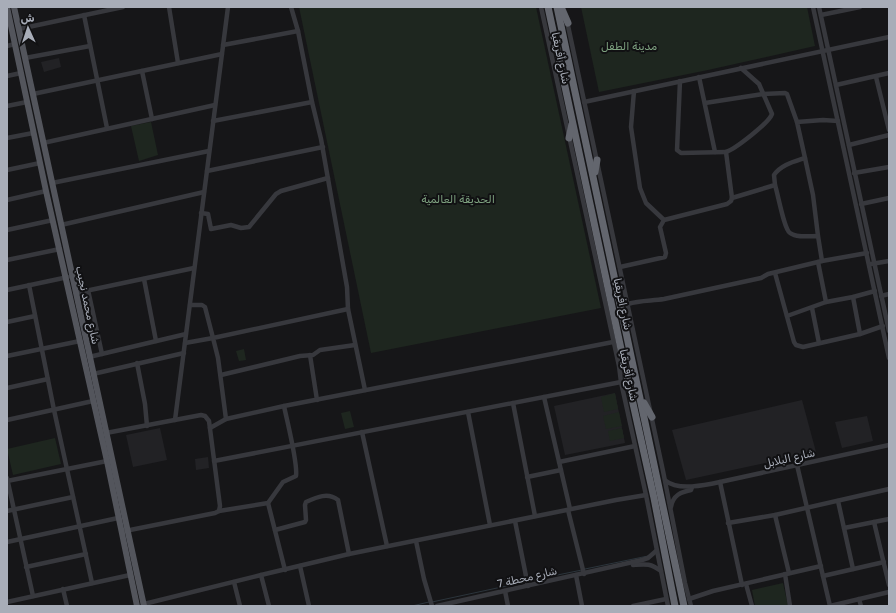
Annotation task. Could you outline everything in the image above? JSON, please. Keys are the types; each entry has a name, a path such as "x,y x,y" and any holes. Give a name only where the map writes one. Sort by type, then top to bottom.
{"highway":[{"name":"شارع افريقيا","path":"548,7 602,261 621,365 654,498 675,606"},
{"name":"شارع افريقيا","path":"557,7 610,254 616,268 640,396 684,606"},
{"path":"561,7 568,23"},
{"path":"569,138 573,122"},
{"path":"594,178 597,160"},
{"path":"602,261 610,254"},
{"path":"604,272 616,268"},
{"path":"640,396 652,417"}],"main road":[{"name":"شارع محمد نجيب","path":"14,7 61,225 80,341 137,606"},
{"name":"شارع محمد نجيب","path":"7,11 60,249 76,293 144,605"}],"street":[{"path":"19,29 123,7"},
{"path":"169,7 178,63"},
{"path":"175,420 228,7"},
{"path":"291,7 298,31 328,178 347,287 348,309 365,390"},
{"name":"شارع أفريقيا","path":"541,7 612,342 621,365 621,382 646,495 668,606"},
{"name":"شارع أفريقيا","path":"564,7 597,160 616,268 628,304 691,606"},
{"path":"813,7 867,253 872,264 881,296 889,358"},
{"path":"819,7 861,204 872,264 875,291 889,331"},
{"path":"821,15 860,7"},
{"path":"84,15 107,128"},
{"path":"223,45 298,31"},
{"path":"584,102 889,37"},
{"path":"7,46 15,44"},
{"path":"25,58 90,46"},
{"path":"33,94 222,54"},
{"path":"680,81 677,150 681,153 726,152 736,147 771,117 772,114 759,84 741,68"},
{"path":"142,71 152,119"},
{"path":"7,76 21,73"},
{"path":"836,85 889,73"},
{"path":"698,77 715,152"},
{"path":"876,77 889,130"},
{"path":"634,91 631,127 640,188 646,203 664,220"},
{"path":"705,103 763,94 783,92 787,94 797,122 813,195 826,302"},
{"path":"7,106 27,102"},
{"path":"213,121 312,102"},
{"path":"883,106 889,104"},
{"path":"43,143 215,105"},
{"path":"797,122 822,120 838,122"},
{"path":"7,138 34,133"},
{"path":"849,146 889,136"},
{"path":"207,170 322,148"},
{"path":"52,184 209,151"},
{"path":"726,152 732,198"},
{"path":"806,158 778,169 774,175 775,185 782,218 789,233 797,236 818,236"},
{"path":"7,170 40,162"},
{"path":"854,173 889,167"},
{"path":"201,213 208,214 210,229 231,226 241,228 249,227 281,190 328,178"},
{"path":"616,268 665,257 666,253 660,227 664,220 727,204 732,198 775,185"},
{"path":"7,200 46,191"},
{"path":"61,225 204,192"},
{"path":"861,204 889,198"},
{"path":"7,230 53,220"},
{"path":"7,260 60,249"},
{"path":"628,304 637,301 647,302 706,290 761,278 774,273 820,261 867,253"},
{"path":"872,264 889,261"},
{"path":"76,293 194,268"},
{"path":"774,273 796,345 803,347 860,334 886,326"},
{"path":"7,290 69,277"},
{"path":"144,279 156,341"},
{"path":"29,285 54,410 92,583"},
{"path":"88,290 102,354"},
{"path":"787,316 826,302 853,298 875,291"},
{"path":"881,296 889,294"},
{"path":"853,298 860,334"},
{"path":"190,305 202,305 205,307 221,375 226,419"},
{"path":"812,308 819,343"},
{"path":"185,343 348,309"},
{"path":"7,322 35,316"},
{"path":"89,357 186,334"},
{"path":"7,356 80,341"},
{"path":"210,428 226,419 284,406 612,342"},
{"path":"221,375 300,356 310,355 320,350 355,345"},
{"path":"93,374 184,353"},
{"path":"310,355 317,400"},
{"path":"137,363 145,404 147,426"},
{"path":"7,388 48,379"},
{"path":"214,461 621,382"},
{"path":"544,397 584,574"},
{"path":"7,420 93,401"},
{"path":"513,403 535,516"},
{"path":"121,531 219,511 268,503 283,482 296,476 284,406"},
{"path":"468,412 490,525"},
{"path":"106,433 201,415 207,418 210,428 220,506 219,511"},
{"path":"362,432 387,546"},
{"name":"شارع البلابل","path":"666,481 675,486 688,485 692,487 888,444"},
{"path":"559,462 635,446"},
{"path":"33,596 7,480 107,461"},
{"path":"797,465 830,606 889,592"},
{"path":"528,477 561,470"},
{"path":"720,482 728,524 744,585 752,606"},
{"name":"شارع البلابل","path":"671,509 676,496 682,492 691,490 692,487"},
{"path":"728,524 889,490"},
{"path":"144,605 349,554 569,509 646,495"},
{"path":"275,530 304,522 306,520 306,502 319,496 334,496 338,500 349,554"},
{"path":"7,511 73,497"},
{"path":"838,501 854,569"},
{"path":"268,503 285,570"},
{"path":"775,515 787,574 790,606"},
{"path":"7,542 118,518"},
{"path":"844,528 889,519"},
{"path":"515,521 528,586"},
{"path":"874,522 889,585"},
{"path":"416,541 432,606"},
{"path":"621,565 647,559 656,551"},
{"path":"26,567 86,554"},
{"path":"823,576 884,562"},
{"path":"621,565 649,564 661,571"},
{"name":"شارع محطة 7","path":"437,606 621,565"},
{"path":"300,566 309,606"},
{"path":"689,599 713,591 821,566"},
{"path":"7,602 130,575"},
{"path":"261,575 269,606"},
{"path":"576,575 582,606"},
{"path":"234,582 240,606"},
{"path":"63,589 67,606"},
{"path":"505,592 508,606"},
{"path":"633,606 666,599"},
{"path":"859,599 861,606"}],"shaded area":[{"path":"59,58 61,67 44,72 41,62"},
{"path":"615,393 625,443 565,455 554,406"},
{"path":"802,400 816,452 686,480 672,430"},
{"path":"867,416 873,441 842,448 835,422"},
{"path":"160,428 167,460 133,467 126,435"},
{"path":"208,457 209,468 196,470 195,459"}],"green space":[{"name":"الحديقة العالمية","path":"299,7 536,7 601,308 371,353"},
{"name":"مدينة الطفل","path":"581,7 807,7 815,46 599,92"},
{"path":"151,122 158,155 139,161 131,126"},
{"path":"244,349 246,360 239,361 236,351"},
{"path":"615,393 618,409 604,412 601,397"},
{"path":"350,411 354,427 345,429 341,413"},
{"path":"619,412 622,426 606,429 603,416"},
{"path":"622,428 624,438 610,441 608,431"},
{"path":"55,438 61,464 13,475 7,449"},
{"path":"783,583 788,606 755,606 752,590"}],"waterway":[{"path":"585,569 648,556"},
{"path":"528,581 582,570"},
{"path":"432,602 525,582"},
{"path":"412,606 429,602"}]}
